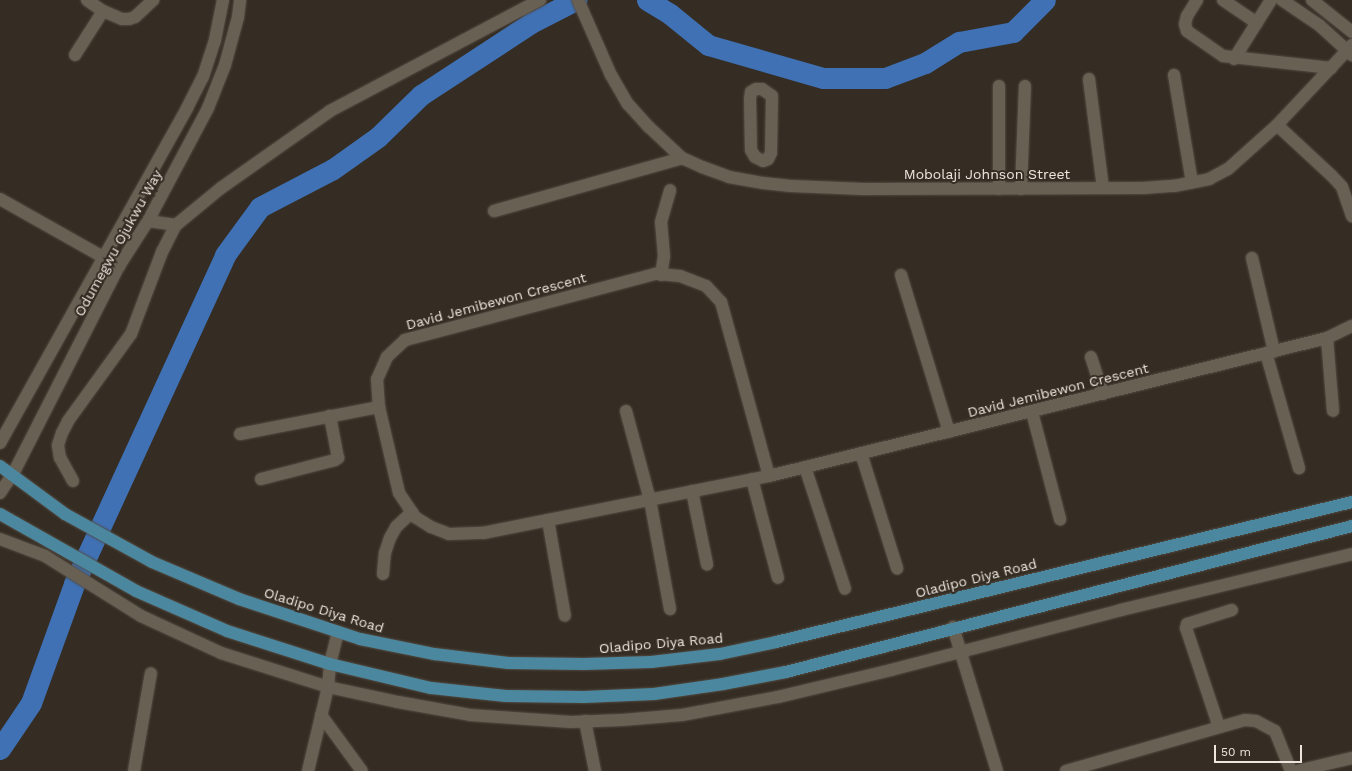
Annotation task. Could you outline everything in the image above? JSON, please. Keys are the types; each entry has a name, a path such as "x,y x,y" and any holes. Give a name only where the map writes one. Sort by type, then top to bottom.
{"main road":[{"name":"Oladipo Diya Road","path":"0,466 66,514 152,562 239,600 360,639 434,654 508,663 584,664 651,662 720,654 791,639 1352,502"},
{"path":"0,514 136,592 227,631 330,664 431,688 506,696 584,697 654,694 723,684 786,672 953,627 1352,526"}],"street":[{"path":"87,0 122,19 135,17 153,0"},
{"name":"Odumegwu Ojukwu Way","path":"0,443 202,77 215,40 222,0"},
{"name":"Odumegwu Ojukwu Way","path":"0,493 13,474 119,266 148,221 208,108 225,65 238,17 240,0"},
{"path":"73,480 60,458 58,445 62,433 68,421 131,334 162,252 176,225 221,188 330,111 540,0"},
{"name":"Mobolaji Johnson Street","path":"578,0 611,75 628,104 649,127 682,158 702,167 730,176 763,183 863,189 1143,188 1210,179 1228,169 1277,125 1350,50"},
{"path":"1197,0 1187,16 1185,24 1187,31 1223,56 1331,68"},
{"path":"1222,0 1257,23"},
{"path":"1234,58 1271,0"},
{"path":"1282,0 1319,25 1350,50"},
{"path":"1312,0 1352,32"},
{"path":"75,55 103,10"},
{"path":"1174,75 1192,182"},
{"path":"1090,79 1103,188"},
{"path":"999,86 999,189"},
{"path":"1021,189 1025,86"},
{"path":"756,89 762,89 770,92 772,96 771,153 768,159 762,161 755,157 752,150 750,99 751,92 756,89"},
{"path":"1277,125 1342,187 1352,216"},
{"path":"494,210 682,158"},
{"path":"762,161 763,183"},
{"path":"661,275 664,256 661,222 670,190"},
{"path":"0,198 119,266"},
{"path":"148,221 176,225"},
{"path":"1252,258 1270,352 1299,468"},
{"name":"David Jemibewon Crescent","path":"769,476 721,302 706,286 680,276 655,274 405,340 387,356 377,379 379,407 399,493 415,517 430,527 449,534 483,533 769,476 1327,338 1352,326"},
{"path":"901,275 949,432"},
{"path":"1327,338 1333,411"},
{"path":"1091,358 1103,394"},
{"path":"240,434 379,407"},
{"path":"626,411 650,500 670,609"},
{"path":"1032,412 1060,519"},
{"path":"261,479 338,458 330,416"},
{"path":"861,454 897,568"},
{"path":"805,467 845,589"},
{"path":"752,479 778,578"},
{"path":"692,491 707,564"},
{"path":"383,574 385,553 390,538 396,527 412,512"},
{"path":"548,520 565,616"},
{"path":"0,539 45,556 128,606 141,616 221,654 328,687 470,716 532,720 585,721 622,720 721,709 778,697 1113,612 1352,554"},
{"path":"1219,727 1186,628 1187,624 1232,610"},
{"path":"953,627 995,771"},
{"path":"308,771 328,687 330,664 338,632"},
{"path":"134,771 150,673"},
{"path":"321,715 362,771"},
{"path":"1066,771 1245,720 1256,721 1275,731 1291,771"},
{"path":"585,721 595,771"},
{"path":"1297,771 1352,758"}],"waterway":[{"path":"0,749 31,703 74,584 225,255 260,207 333,169 378,137 421,95 531,23 576,0"},
{"path":"647,0 670,14 708,45 823,78 885,78 925,63 959,42 1013,32 1045,0"}]}
